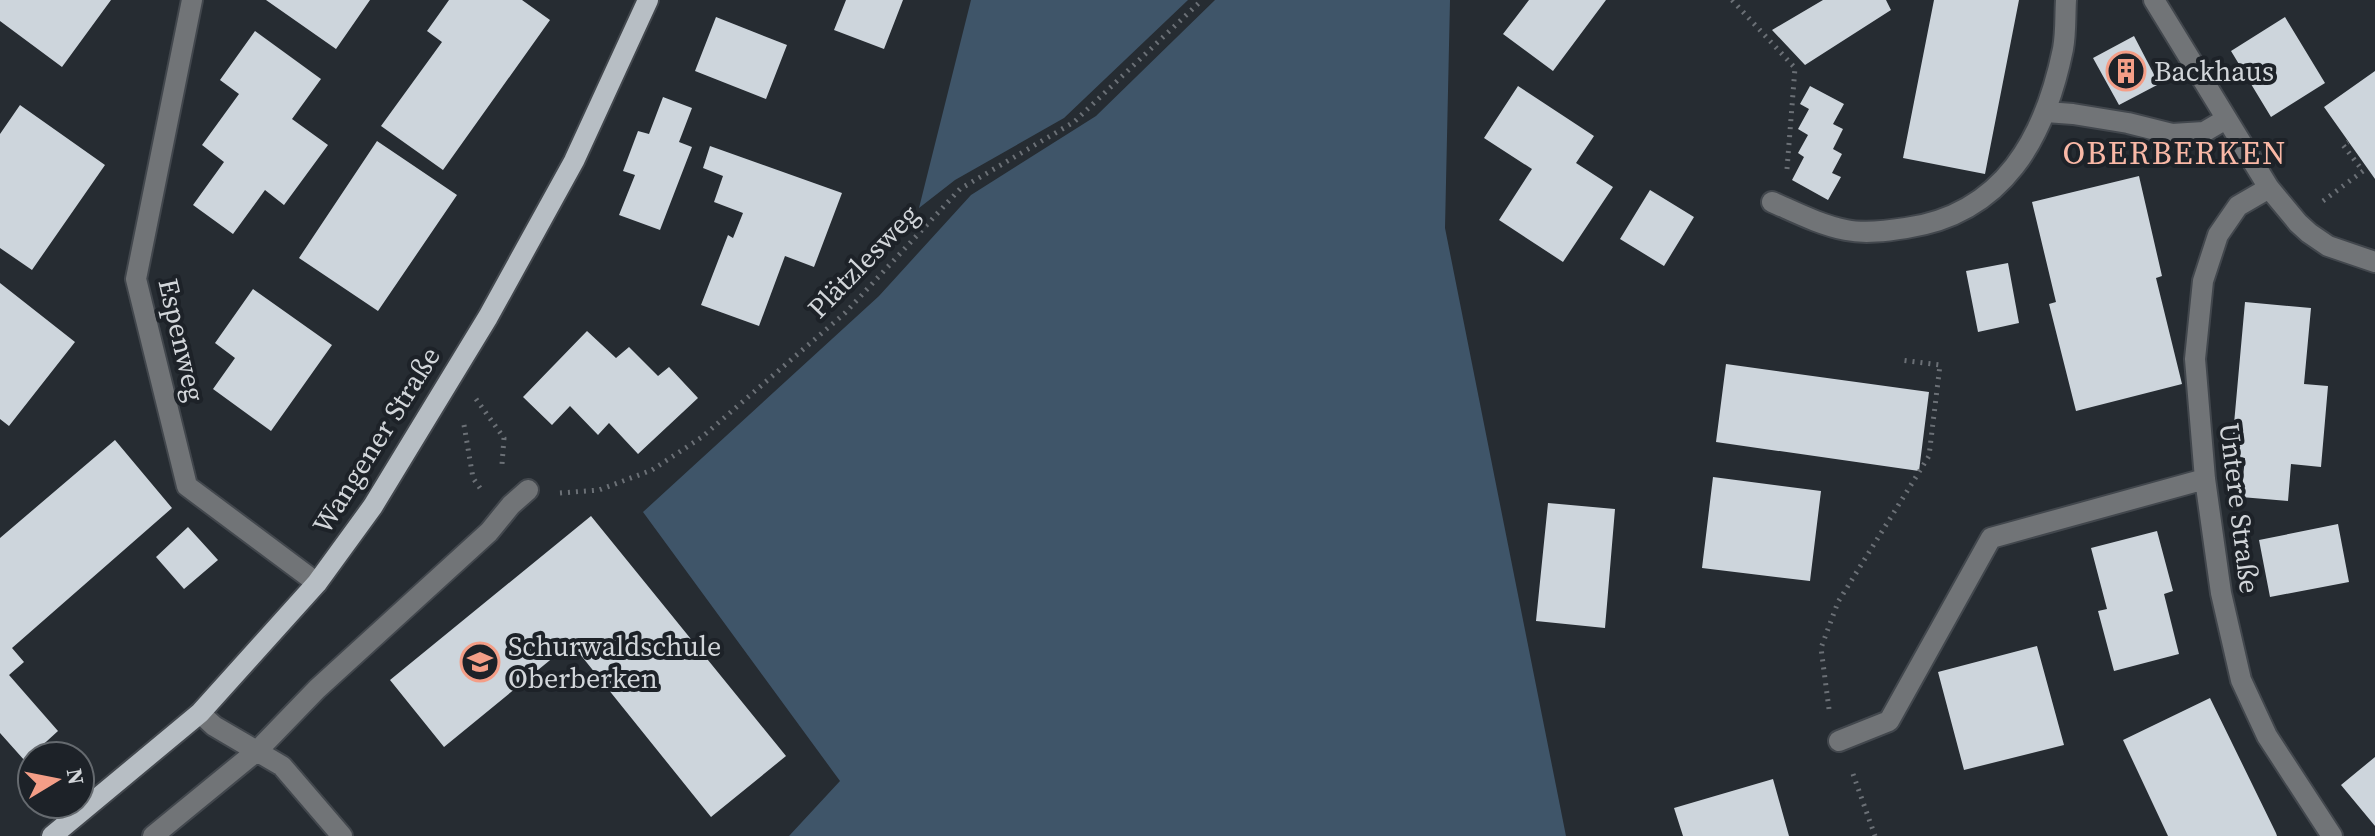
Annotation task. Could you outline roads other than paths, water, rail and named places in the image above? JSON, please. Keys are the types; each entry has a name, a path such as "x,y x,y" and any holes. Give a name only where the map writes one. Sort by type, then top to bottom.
{"main road":[{"name":"Wangener Straße","path":"52,836 200,713 317,583 373,506 488,317 574,161 648,0"}],"street":[{"name":"Espenweg","path":"192,0 136,279 187,486 317,583"},
{"path":"1772,202 1807,218 1846,230 1882,231 1928,225 1956,214 1997,189 2028,149 2046,112 2063,46 2066,0"},
{"path":"2154,0 2269,188 2298,223 2328,246 2375,262"},
{"path":"2046,112 2128,123 2172,134 2204,132 2226,119"},
{"name":"Untere Straße","path":"2269,188 2238,206 2218,235 2203,281 2195,359 2205,479 2221,593 2241,680 2267,736 2332,836"},
{"path":"1839,741 1889,721 1991,538 2205,479"},
{"path":"153,836 258,750 317,689 489,532 528,490"},
{"path":"200,713 214,726 282,766 342,836"}],"place":[{"name":"Backhaus","path":"2126,71"},
{"name":"Schurwaldschule Oberberken","path":"480,662"}],"district":[{"name":"OBERBERKEN","path":"2175,153"}]}
